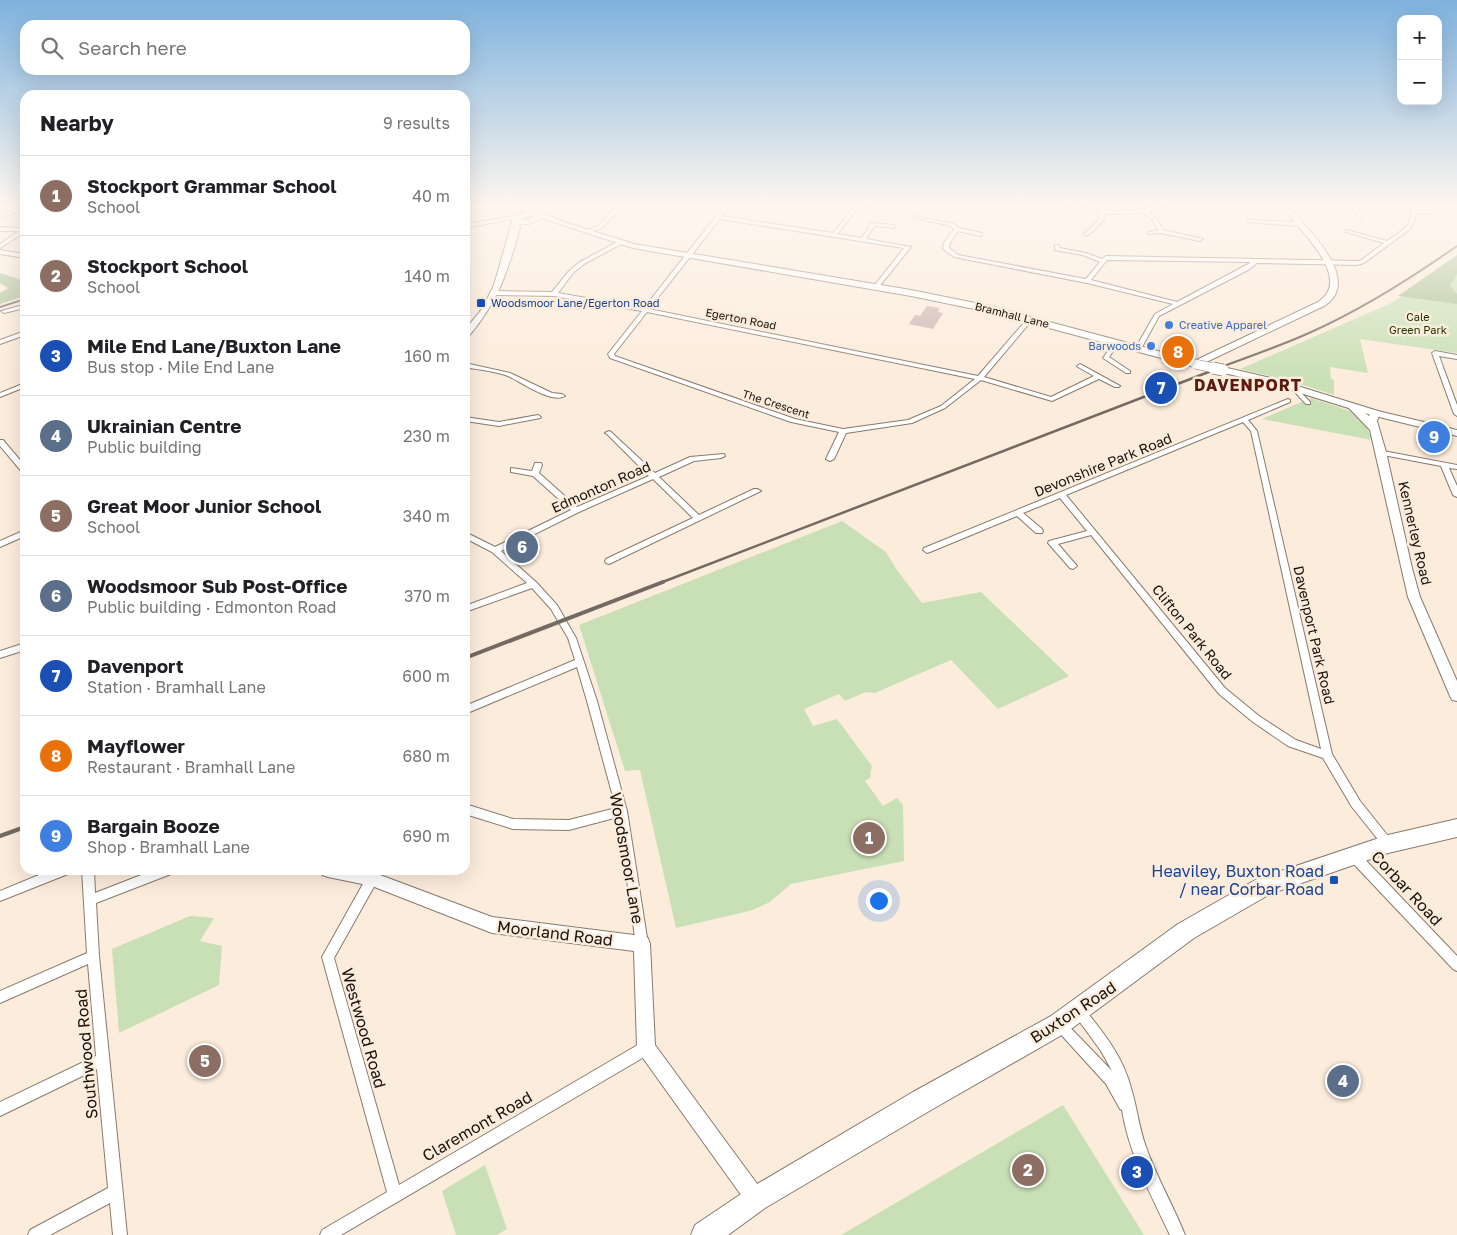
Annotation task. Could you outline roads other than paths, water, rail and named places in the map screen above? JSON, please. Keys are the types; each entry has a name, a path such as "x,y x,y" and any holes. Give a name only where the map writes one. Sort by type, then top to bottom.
{"highway":[{"name":"Buxton Road","path":"705,1235 756,1199 922,1101 1059,1024 1206,918 1264,886 1388,844 1457,828"}],"main road":[{"name":"Bramhall Lane","path":"739,264 990,309 1195,364 1227,370 1380,414 1457,433"}],"street":[{"path":"470,329 480,318 496,293 508,264"},
{"path":"554,294 571,272 581,264"},
{"name":"The Crescent","path":"682,264 611,354 612,357 792,421 817,428 843,431 910,422 943,407 979,379 1030,319"},
{"path":"876,287 895,264"},
{"path":"996,264 1087,281 1178,304"},
{"path":"1087,281 1101,264"},
{"path":"1138,349 1155,317 1253,264"},
{"path":"1195,364 1216,359 1321,304 1331,296 1335,280 1330,264"},
{"name":"Egerton Road","path":"496,293 554,294 645,310 979,379"},
{"path":"4,312 20,308"},
{"path":"16,310 20,312"},
{"path":"0,342 20,335"},
{"path":"1116,343 1106,358 1128,372"},
{"path":"1457,357 1435,353 1457,414"},
{"path":"470,366 508,374 551,395 562,396"},
{"path":"1080,366 1117,386"},
{"path":"979,379 1052,399 1099,376"},
{"path":"979,379 1035,399"},
{"path":"0,395 20,387"},
{"path":"1294,388 1308,403"},
{"name":"Devonshire Park Road","path":"926,550 1288,402"},
{"path":"1352,406 1363,415 1375,430"},
{"path":"1375,430 1380,414"},
{"path":"470,420 499,424 538,417"},
{"name":"Davenport Park Road","path":"1244,420 1254,430 1327,755 1356,804 1388,844"},
{"name":"Kennerley Road","path":"1375,430 1414,596 1457,696"},
{"path":"830,459 843,431"},
{"path":"609,433 698,519"},
{"path":"0,442 20,464"},
{"path":"1381,452 1457,467"},
{"name":"Edmonton Road","path":"495,550 576,510 693,460 721,456"},
{"path":"16,460 20,458"},
{"path":"535,474 538,465"},
{"path":"1444,465 1457,495"},
{"path":"514,470 535,474 576,510"},
{"path":"609,561 757,491"},
{"name":"Clifton Park Road","path":"1062,495 1222,691 1256,719 1292,743 1327,755"},
{"path":"1018,513 1039,531"},
{"path":"1073,566 1049,540 1093,532"},
{"path":"0,544 20,535"},
{"name":"Woodsmoor Lane","path":"470,538 495,550 533,584 561,617 572,638 622,811 642,944 646,1048"},
{"path":"470,607 533,584"},
{"path":"0,655 20,648"},
{"path":"470,708 580,662"},
{"path":"470,811 513,824 569,825 622,811"},
{"name":"Corbar Road","path":"1353,855 1457,965"},
{"path":"0,896 52,875"},
{"name":"Southwood Road","path":"88,875 93,956 120,1235"},
{"path":"90,900 154,875"},
{"name":"Moorland Road","path":"352,875 372,879 492,925 642,944"},
{"name":"Westwood Road","path":"372,879 328,957 395,1194"},
{"path":"0,997 93,956"},
{"path":"1078,1010 1097,1033 1118,1068 1125,1088 1134,1133 1147,1168 1178,1235"},
{"path":"1059,1024 1111,1079 1128,1109"},
{"path":"646,1048 756,1199"},
{"name":"Claremont Road","path":"327,1235 646,1048"},
{"path":"0,1109 103,1060"},
{"path":"35,1235 116,1192"}],"railway":[{"path":"1216,369 1328,324 1366,304 1431,264"},
{"path":"0,307 20,301"},
{"path":"660,583 1219,368"},
{"path":"470,656 663,582"},
{"path":"0,836 20,829"}],"place":[{"name":"Woodsmoor Lane/Egerton Road","path":"481,303"},
{"name":"Creative Apparel","path":"1169,325"},
{"name":"Barwoods","path":"1151,346"},
{"name":"Mayflower","path":"1178,352"},
{"name":"Davenport","path":"1161,388"},
{"name":"Bargain Booze","path":"1434,437"},
{"name":"Woodsmoor Sub Post-Office","path":"522,547"},
{"name":"Stockport Grammar School","path":"869,838"},
{"name":"Heaviley, Buxton Road / near Corbar Road","path":"1334,880"},
{"name":"Great Moor Junior School","path":"205,1061"},
{"name":"Ukrainian Centre","path":"1343,1081"},
{"name":"Stockport School","path":"1028,1170"},
{"name":"Mile End Lane/Buxton Lane","path":"1137,1172"}],"district":[{"name":"DAVENPORT","path":"1248,385"}],"park label":[{"name":"Cale Green Park","path":"1418,323"}]}
